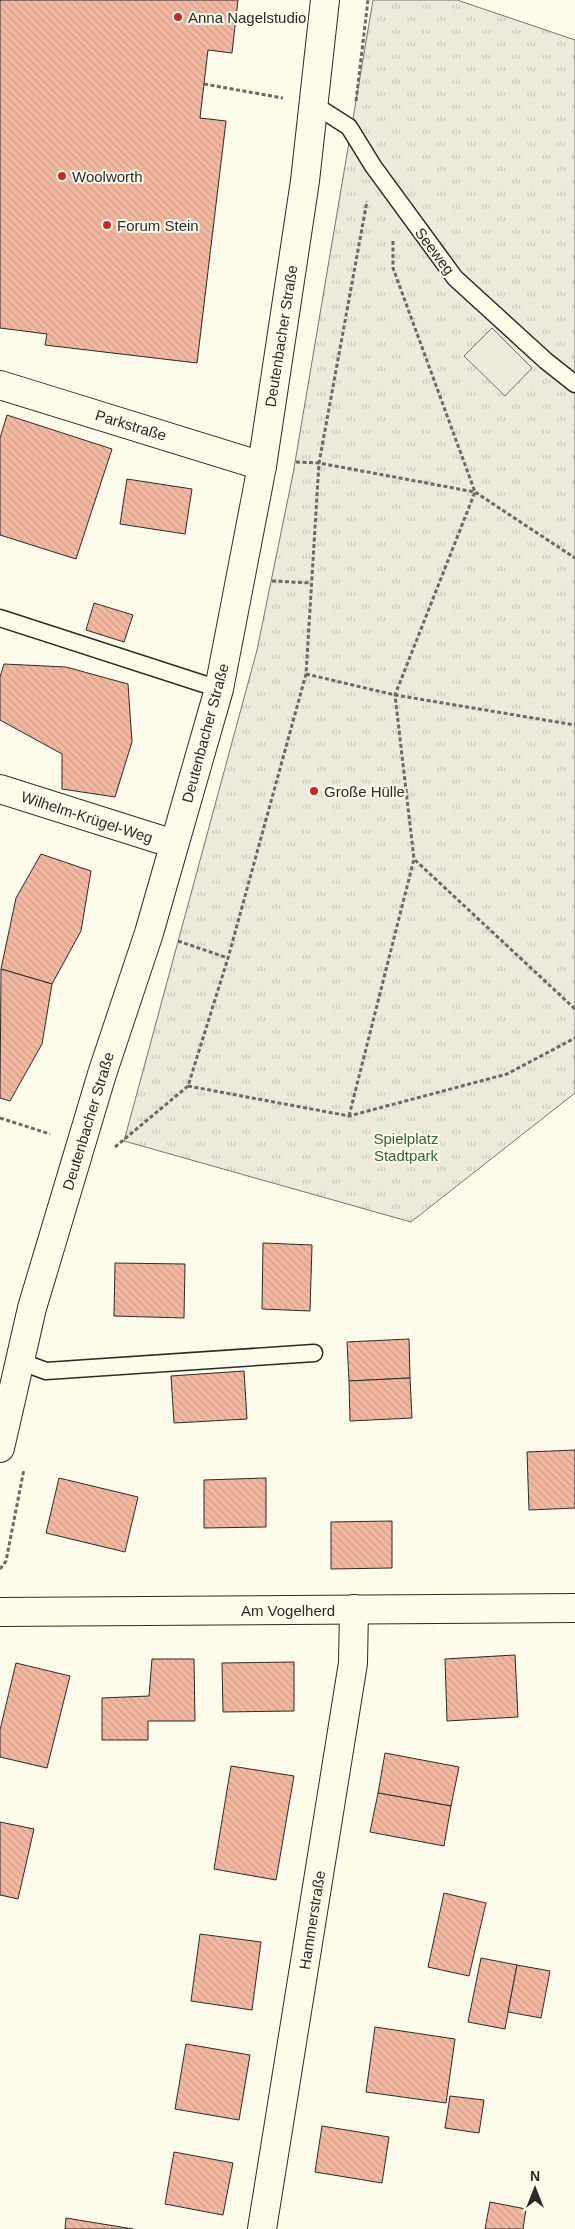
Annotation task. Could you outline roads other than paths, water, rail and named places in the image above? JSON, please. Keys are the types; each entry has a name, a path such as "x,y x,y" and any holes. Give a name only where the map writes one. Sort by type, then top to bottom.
{"street":[{"name":"Deutenbacher Straße","path":"0,1448 19,1361 81,1144 149,933 219,689 262,466 305,182 325,0"},
{"name":"Parkstraße","path":"0,385 262,466"},
{"name":"Wilhelm-Krügel-Weg","path":"0,789 174,844"},
{"name":"Am Vogelherd","path":"0,1612 575,1608"},
{"name":"Hammerstraße","path":"262,2229 353,1663 354,1610"}],"lane":[{"name":"Seeweg","path":"313,104 348,127 393,195 455,278 546,361 575,384"},
{"path":"0,618 219,689"},
{"path":"19,1361 46,1371 314,1353"}],"place":[{"name":"Anna Nagelstudio","path":"178,17"},
{"name":"Woolworth","path":"62,176"},
{"name":"Forum Stein","path":"107,225"},
{"name":"Große Hülle","path":"314,791"}],"park label":[{"name":"Spielplatz Stadtpark","path":"406,1146"}]}
